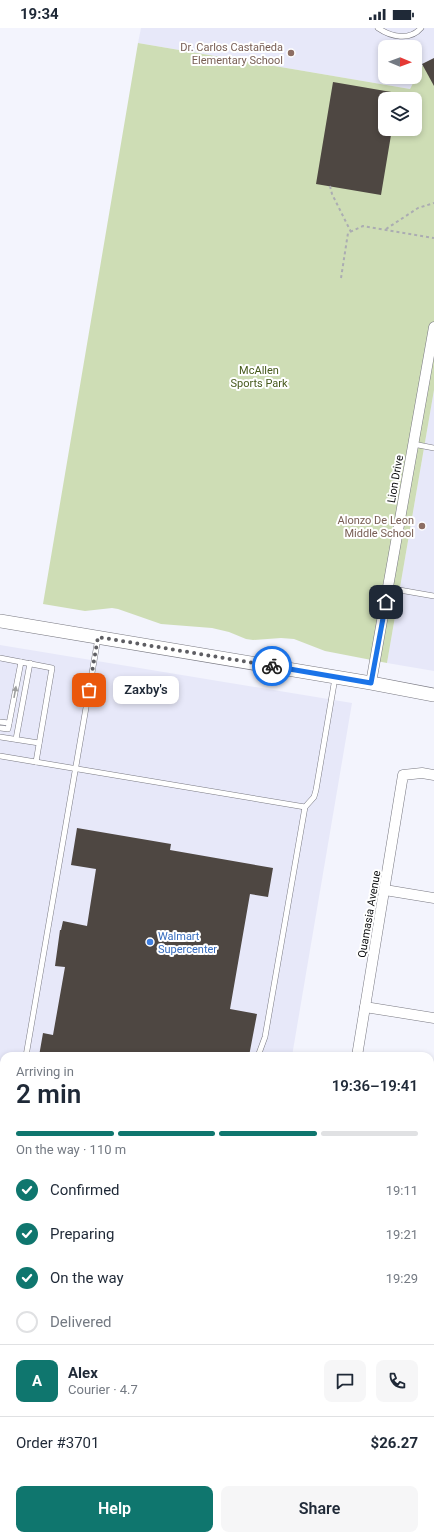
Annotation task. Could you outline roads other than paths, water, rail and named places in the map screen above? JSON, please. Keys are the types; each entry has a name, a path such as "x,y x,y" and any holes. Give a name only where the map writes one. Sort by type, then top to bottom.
{"street":[{"name":"Lion Drive","path":"371,683 434,327"},
{"path":"0,621 371,683 434,695"},
{"name":"Quamasia Avenue","path":"358,1052 403,775 422,773 434,775"},
{"path":"385,890 434,898"},
{"path":"365,1007 434,1018"}],"lane":[{"path":"378,28 388,33 405,37 414,34 421,28"},
{"path":"413,444 434,448"},
{"path":"388,588 434,596"},
{"path":"27,1052 98,637"},
{"path":"0,658 52,668 36,762"},
{"path":"0,728 8,729 21,662"},
{"path":"16,739 30,664"},
{"path":"259,1052 265,1037 305,807 314,797 316,790 335,677"},
{"path":"0,722 9,723"},
{"path":"0,737 39,743"},
{"path":"0,756 305,807"}],"place":[{"name":"Dr. Carlos Castañeda Elementary School","path":"291,53"},
{"name":"Alonzo De Leon Middle School","path":"422,526"},
{"name":"Zaxby's","path":"89,690"},
{"name":"Walmart Supercenter","path":"150,942"}],"park label":[{"name":"McAllen Sports Park","path":"259,376"}]}
